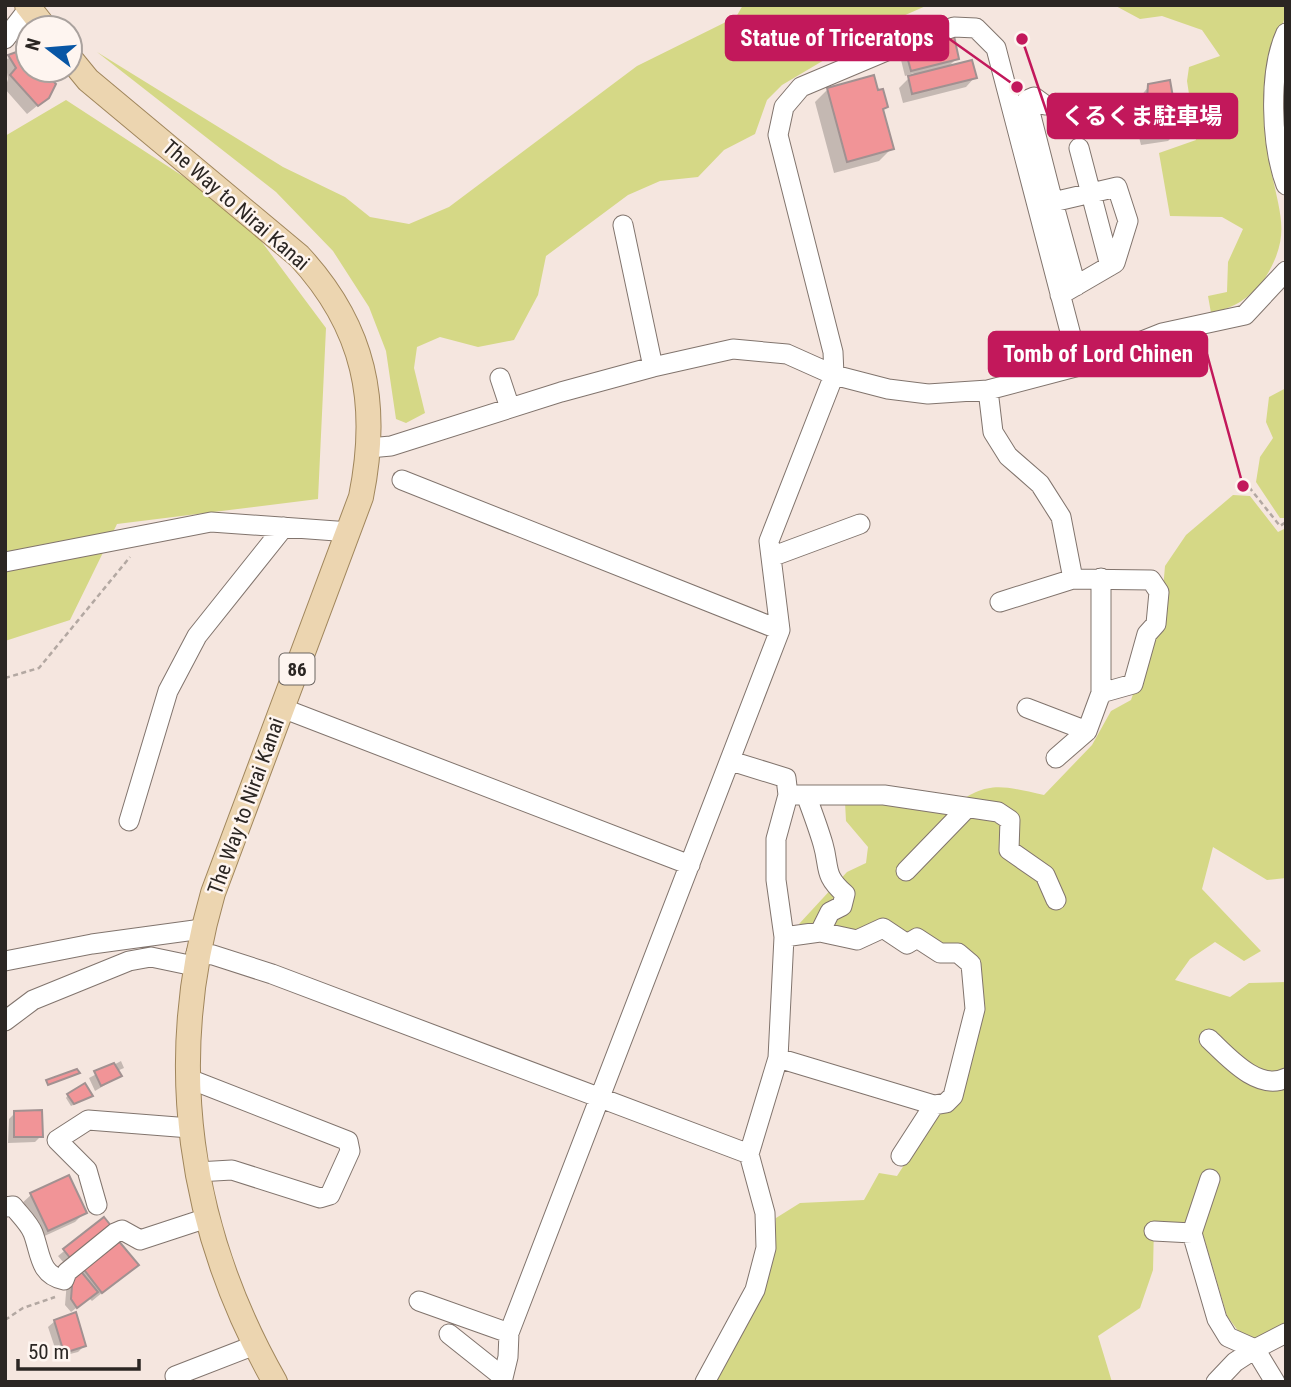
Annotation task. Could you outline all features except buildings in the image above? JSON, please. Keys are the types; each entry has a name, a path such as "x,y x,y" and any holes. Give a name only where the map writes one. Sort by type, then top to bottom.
{"main road":[{"name":"The Way to Nirai Kanai","path":"84,75 276,234 320,278 339,307 355,340 368,397 369,448 360,497 225,857 195,960 187,1078 190,1128 197,1172 207,1218 235,1306 275,1382"}],"street":[{"path":"5,39 28,7"},
{"path":"502,1379 509,1333 731,761 779,629 769,541 834,375 834,352 788,183 778,135 784,107 801,87 865,58 954,27 976,28 1004,62 1068,291"},
{"path":"1286,33 1276,64 1275,93 1277,152 1286,185"},
{"path":"1052,103 1034,97 1027,100 1053,202 1079,366"},
{"path":"1079,148 1110,266"},
{"path":"1053,202 1117,187 1128,221 1115,263 1068,291"},
{"path":"623,225 653,367"},
{"path":"369,448 391,446 653,367 733,349 760,349 787,354 834,375 888,389 928,394 988,390 1079,366 1162,333 1245,315 1286,271"},
{"path":"500,378 510,408"},
{"path":"988,390 993,432 1008,456 1040,484 1061,517 1073,579"},
{"path":"402,480 779,629"},
{"path":"5,562 211,522 349,532"},
{"path":"771,556 860,524"},
{"path":"129,821 168,691 197,636 284,527"},
{"path":"1056,758 1087,731 1101,693 1101,578"},
{"path":"1000,602 1073,579 1151,580 1159,592 1156,624 1147,634 1133,684 1101,693"},
{"path":"282,708 690,865"},
{"path":"1027,708 1087,731"},
{"path":"731,761 786,778 797,795 824,850 825,869 833,884 845,894 842,906 830,912 820,932"},
{"path":"797,795 884,795 998,812 1010,820 1009,850 1045,875 1056,900"},
{"path":"705,1382 755,1290 766,1248 765,1213 749,1154 778,1058 784,937 776,880 776,839 797,795"},
{"path":"906,872 966,809"},
{"path":"778,1058 934,1105 946,1103 953,1096 975,1009 971,964 958,953 940,953 917,938 907,944 883,928 857,940 820,932 784,937"},
{"path":"5,961 92,944 202,929"},
{"path":"5,1021 33,1000 129,961 151,957 195,960 213,955 749,1154"},
{"path":"1209,1039 1234,1064 1257,1078 1279,1081 1286,1078"},
{"path":"187,1078 348,1141 350,1150 330,1195 320,1198 232,1170 197,1172"},
{"path":"901,1156 934,1105"},
{"path":"97,1205 87,1170 57,1140 88,1120 190,1128"},
{"path":"1210,1179 1192,1233 1217,1319 1228,1338 1255,1349 1275,1382"},
{"path":"5,1207 13,1206 32,1230 42,1266 53,1278 64,1280 67,1272 115,1233 122,1230 140,1240 207,1218"},
{"path":"1154,1231 1192,1233"},
{"path":"419,1301 509,1333"},
{"path":"1216,1382 1235,1362 1286,1333"},
{"path":"449,1334 502,1379"},
{"path":"174,1376 255,1345"}],"path":[{"path":"1052,103 1100,111 1103,100 1124,101"},
{"path":"1249,487 1280,526 1286,522"},
{"path":"5,678 39,668 131,555"},
{"path":"5,1321 23,1308 53,1300 64,1280"}],"green space":[{"path":"743,5 928,5 885,24 782,85 767,100 755,134 724,150 698,177 660,181 628,195 546,256 538,295 514,340 478,347 440,337 417,347 414,368 425,413 406,423 396,419 386,351 369,307 333,251 276,192 97,52 283,167 345,197 370,217 409,224 449,207 637,66 736,17"},
{"path":"1114,5 1286,5 1270,68 1268,124 1271,170 1280,215 1281,239 1264,280 1247,297 1228,308 1211,313 1208,296 1227,292 1228,262 1243,229 1222,217 1170,216 1159,153 1196,140 1187,81 1189,67 1220,56 1202,30 1162,16 1140,19"},
{"path":"66,100 241,214 326,328 318,499 117,524 70,620 5,641 5,136"},
{"path":"1286,388 1286,518 1280,518 1256,482 1260,457 1273,438 1266,422 1269,397"},
{"path":"1233,495 1250,496 1278,532 1286,528 1286,878 1267,880 1213,847 1202,889 1261,951 1244,961 1215,942 1190,959 1175,980 1230,997 1249,983 1286,982 1286,1325 1259,1339 1242,1336 1227,1316 1202,1231 1154,1225 1153,1270 1140,1308 1098,1336 1112,1382 715,1382 749,1320 773,1261 776,1218 800,1203 864,1200 879,1173 897,1176 937,1114 981,1011 981,966 963,948 908,936 799,924 847,872 866,863 868,847 846,821 845,802 948,810 983,789 1004,787 1044,795 1092,745 1111,711 1131,700 1161,613 1165,566 1186,535"}],"place":[{"name":"くるくま駐車場","path":"1022,39"},
{"name":"Statue of Triceratops","path":"1017,87"},
{"name":"Tomb of Lord Chinen","path":"1243,486"}]}
